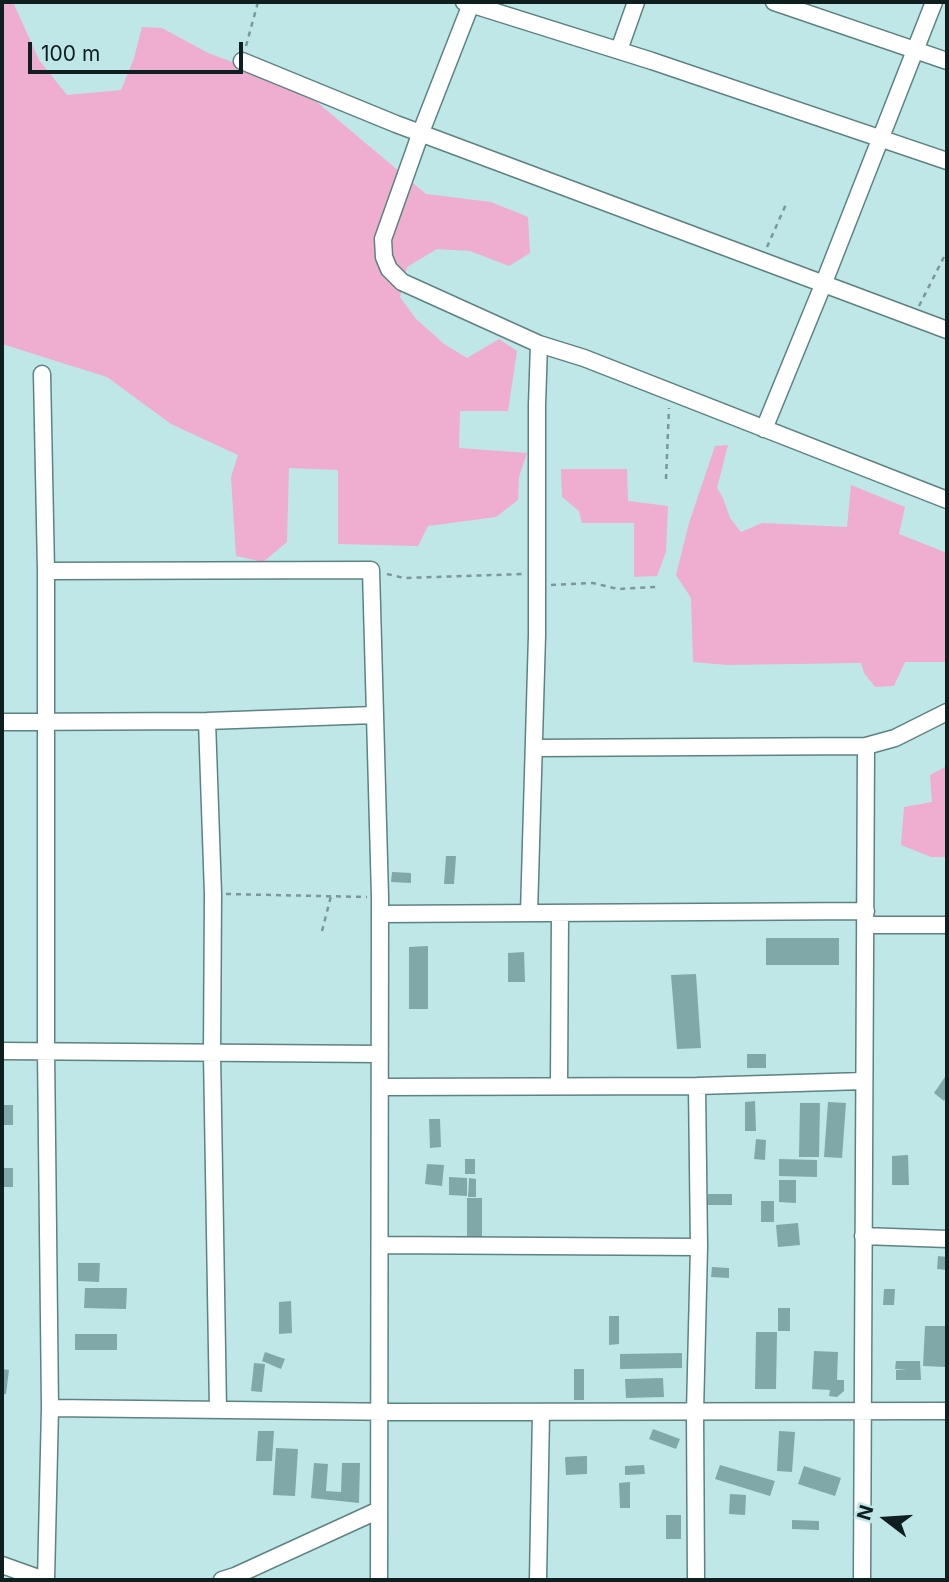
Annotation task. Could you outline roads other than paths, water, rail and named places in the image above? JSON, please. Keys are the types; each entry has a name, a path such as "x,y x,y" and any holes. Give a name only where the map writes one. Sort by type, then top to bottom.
{"street":[{"path":"619,50 636,2"},
{"path":"774,2 947,61"},
{"path":"764,429 934,2"},
{"path":"947,161 880,136 468,3 383,239 384,257 389,269 402,282 539,344 584,358 947,500"},
{"path":"242,61 421,132 947,330"},
{"path":"529,913 535,748 539,344"},
{"path":"2,1565 45,1580 50,1408 46,1051 47,571 42,374"},
{"path":"47,571 370,570 380,897 379,1580"},
{"path":"535,748 866,747 895,738 947,712"},
{"path":"2,722 207,721 374,715"},
{"path":"207,721 213,894 212,1053 218,1410"},
{"path":"862,1580 866,747"},
{"path":"380,914 560,913 866,918 947,925"},
{"path":"559,1085 560,913"},
{"path":"2,1051 380,1054"},
{"path":"381,1087 697,1086 864,1081"},
{"path":"696,1580 695,1412 699,1247 697,1086"},
{"path":"863,1237 947,1239"},
{"path":"381,1245 699,1247"},
{"path":"50,1408 541,1412 947,1411"},
{"path":"538,1580 541,1412"},
{"path":"222,1580 379,1510"}]}
